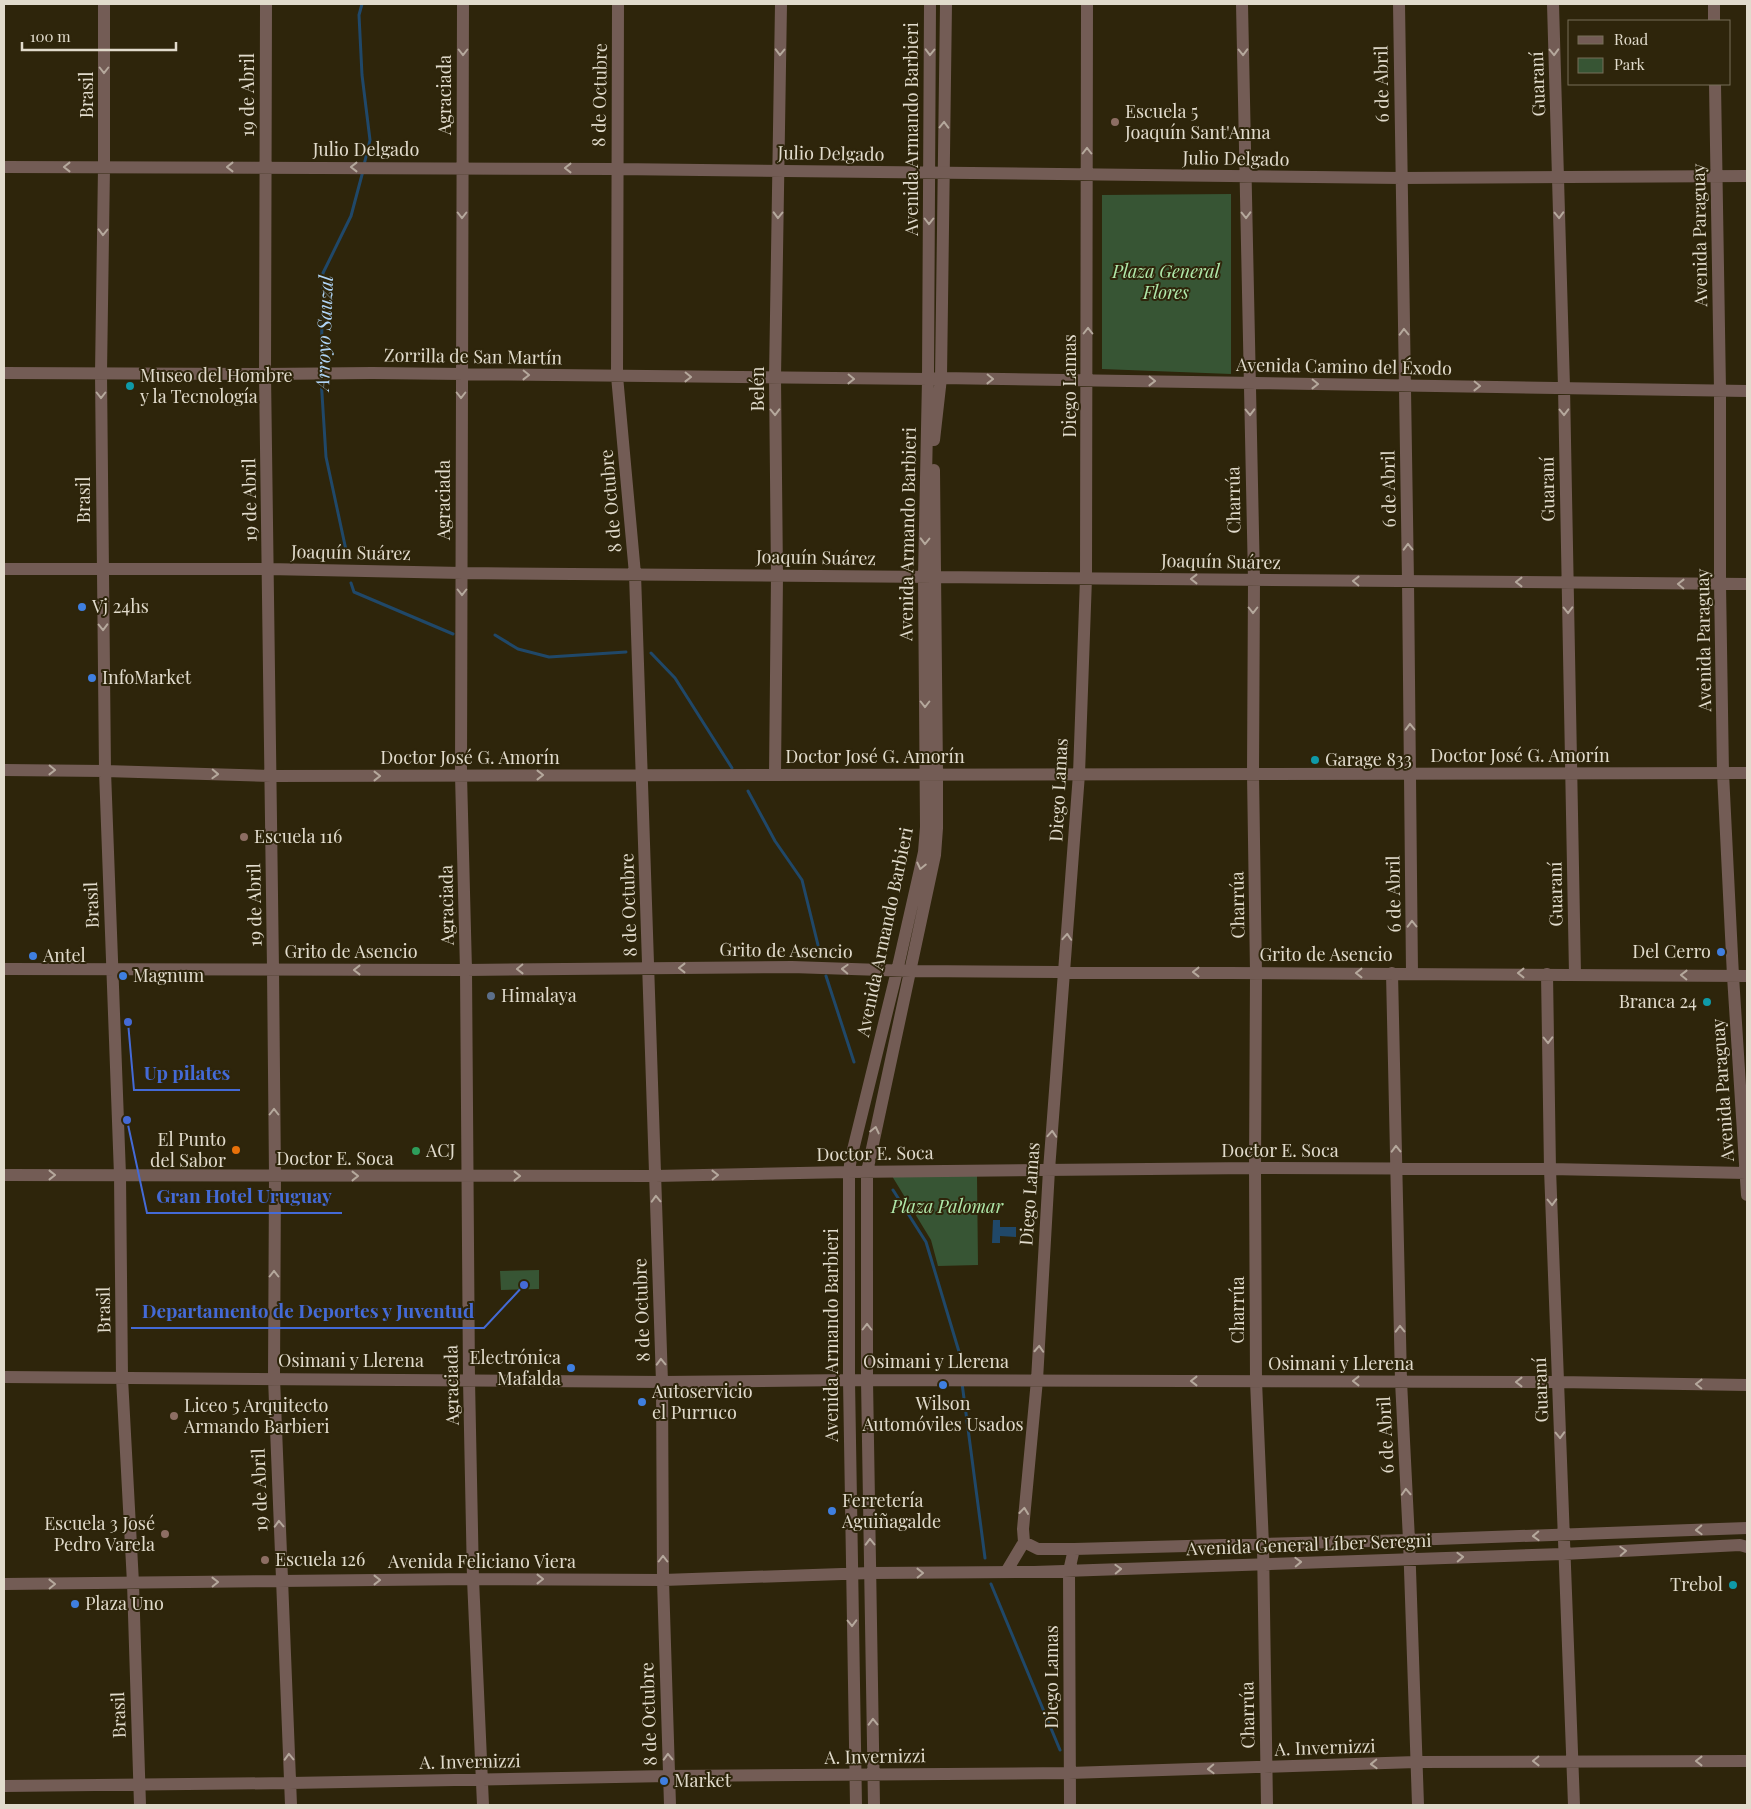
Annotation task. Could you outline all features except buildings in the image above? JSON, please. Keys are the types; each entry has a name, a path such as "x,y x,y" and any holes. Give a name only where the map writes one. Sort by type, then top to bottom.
{"street":[{"name":"Brasil","path":"104,4 101,374 105,771 120,1174 122,1378 140,1805"},
{"name":"19 de Abril","path":"266,4 265,374 275,1176 274,1378 291,1805"},
{"name":"Agraciada","path":"463,4 461,776 466,970 469,1380 473,1579 483,1805"},
{"name":"8 de Octubre","path":"618,4 616,376 635,574 662,1382 663,1580 670,1805"},
{"name":"Belén","path":"775,775 777,576 775,378 781,4"},
{"name":"Avenida Armando Barbieri","path":"856,1805 851,1574 849,1172 924,852 931,775 928,380 930,4"},
{"name":"Avenida Armando Barbieri","path":"930,577 934,438 941,378 946,4"},
{"name":"Diego Lamas","path":"1024,1542 1022,1529 1037,1380 1049,1170 1079,774 1086,578 1088,380 1087,4"},
{"name":"Charrúa","path":"1242,4 1254,580 1256,1381 1263,1545 1267,1805"},
{"name":"6 de Abril","path":"1399,4 1412,973"},
{"name":"Guaraní","path":"1553,4 1564,387 1575,974"},
{"path":"1714,4 1714,20"},
{"name":"Avenida Paraguay","path":"1715,85 1723,773 1733,976 1747,1195"},
{"name":"Julio Delgado","path":"4,167 617,169 1401,178 1747,176"},
{"name":"Zorrilla de San Martín","path":"4,373 372,373 928,380 941,378"},
{"name":"Avenida Camino del Éxodo","path":"941,378 1747,391"},
{"name":"Joaquín Suárez","path":"4,568 1747,584"},
{"name":"Doctor José G. Amorín","path":"4,770 271,776 1747,773"},
{"name":"Avenida Armando Barbieri","path":"874,1805 867,1380 867,1172 935,855 937,828 931,775"},
{"name":"Grito de Asencio","path":"4,969 466,970 792,967 897,971 1747,976"},
{"name":"6 de Abril","path":"1392,973 1401,1382 1409,1540 1418,1805"},
{"name":"Guaraní","path":"1547,974 1550,1169 1563,1554 1574,1805"},
{"name":"Doctor E. Soca","path":"4,1175 655,1176 1255,1168 1550,1169 1746,1173"},
{"name":"Osimani y Llerena","path":"4,1377 662,1382 1037,1380 1558,1382 1747,1385"},
{"name":"Avenida General Líber Seregni","path":"1024,1542 1038,1549 1074,1549 1563,1536 1747,1528"},
{"path":"1006,1572 1024,1542"},
{"name":"Avenida General Líber Seregni","path":"871,1573 1069,1571 1563,1554 1740,1545 1747,1547"},
{"name":"Diego Lamas","path":"1070,1805 1069,1571 1074,1549"},
{"name":"Avenida Feliciano Viera","path":"4,1584 473,1579 663,1580 871,1573"},
{"name":"A. Invernizzi","path":"4,1786 668,1776 1069,1773 1416,1762 1747,1761"}],"green space":[{"name":"Plaza General Flores","path":"1231,194 1231,374 1102,369 1102,195"},
{"name":"Plaza Palomar","path":"892,1176 977,1176 978,1265 938,1266 931,1240"},
{"path":"539,1270 539,1289 501,1290 500,1271"}],"water":[{"path":"993,1220 1000,1220 1000,1227 1016,1227 1016,1237 1000,1236 1000,1243 992,1243"}],"waterway":[{"name":"Arroyo Sauzal","path":"362,4 359,15 362,75 370,140 364,165"},
{"name":"Arroyo Sauzal","path":"321,371 323,273 351,216 363,171"},
{"name":"Arroyo Sauzal","path":"321,378 326,457 346,550"},
{"path":"351,583 354,592 453,634"},
{"path":"495,635 518,649 549,657 626,652"},
{"path":"651,653 675,678 732,768"},
{"path":"748,791 775,841 802,880 818,945"},
{"path":"826,976 854,1062"},
{"path":"893,1190 926,1242 960,1355"},
{"path":"962,1383 985,1558"},
{"path":"991,1584 1060,1750"}],"place":[{"name":"Escuela 5 Joaquín Sant'Anna","path":"1115,122"},
{"name":"Museo del Hombre y la Tecnología","path":"130,386"},
{"name":"Vj 24hs","path":"82,607"},
{"name":"InfoMarket","path":"92,678"},
{"name":"Garage 833","path":"1315,760"},
{"name":"Escuela 116","path":"244,837"},
{"name":"Del Cerro","path":"1721,952"},
{"name":"Antel","path":"33,956"},
{"name":"Magnum","path":"123,976"},
{"name":"Himalaya","path":"491,996"},
{"name":"Branca 24","path":"1707,1002"},
{"name":"Up pilates","path":"128,1022"},
{"name":"Gran Hotel Uruguay","path":"127,1120"},
{"name":"El Punto del Sabor","path":"236,1150"},
{"name":"ACJ","path":"416,1151"},
{"name":"Departamento de Deportes y Juventud","path":"524,1285"},
{"name":"Electrónica Mafalda","path":"571,1368"},
{"name":"Wilson Automóviles Usados","path":"943,1385"},
{"name":"Autoservicio el Purruco","path":"642,1402"},
{"name":"Liceo 5 Arquitecto Armando Barbieri","path":"174,1416"},
{"name":"Ferretería Aguiñagalde","path":"832,1511"},
{"name":"Escuela 3 José Pedro Varela","path":"165,1534"},
{"name":"Escuela 126","path":"265,1560"},
{"name":"Trebol","path":"1733,1585"},
{"name":"Plaza Uno","path":"75,1604"},
{"name":"Market","path":"664,1781"}]}
